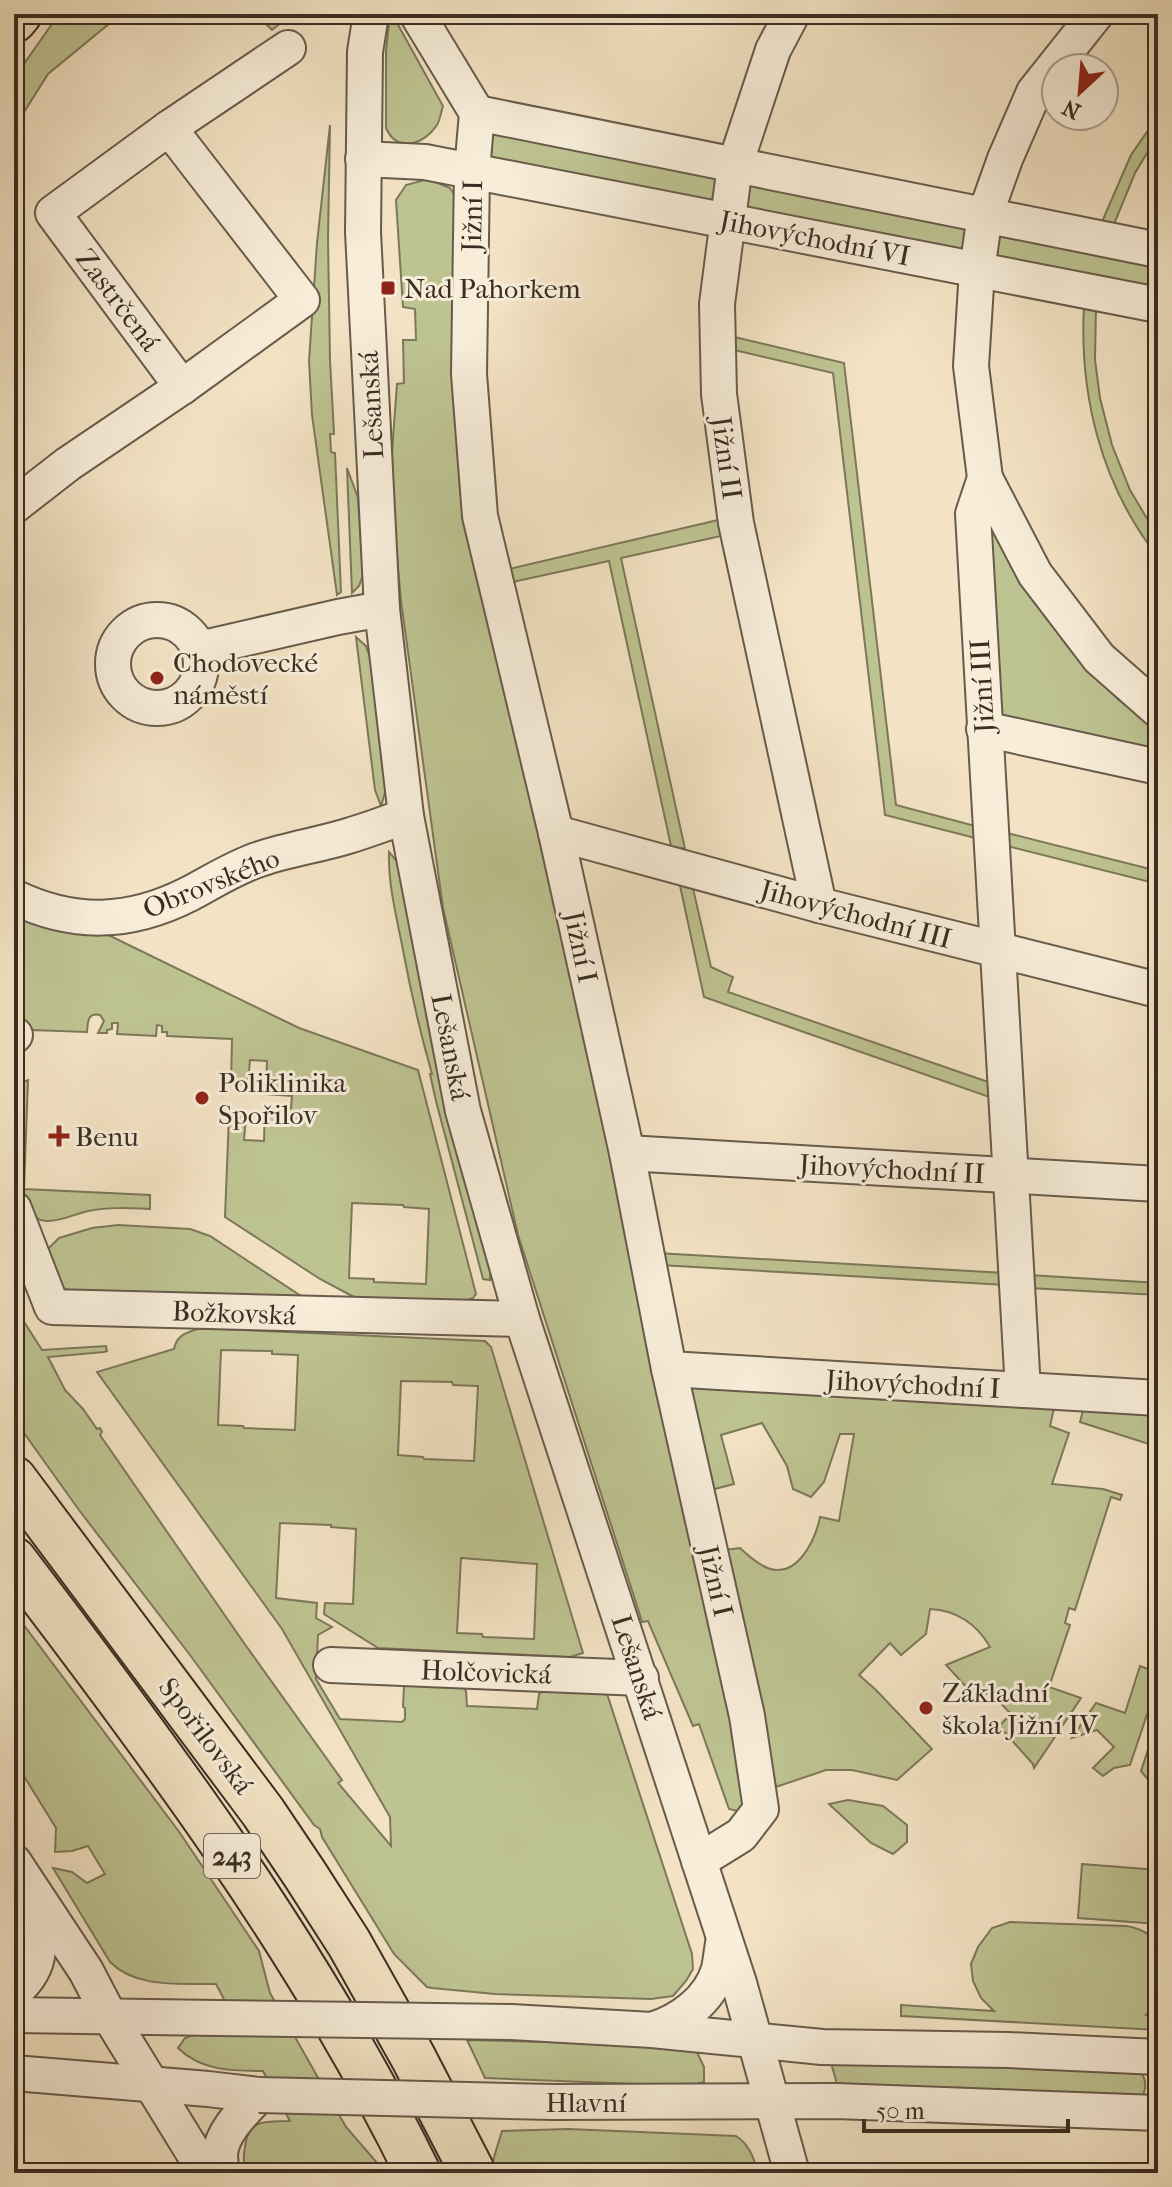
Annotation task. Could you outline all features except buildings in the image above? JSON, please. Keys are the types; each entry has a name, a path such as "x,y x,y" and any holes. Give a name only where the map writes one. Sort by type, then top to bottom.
{"highway":[{"path":"14,20 19,14"},
{"name":"Spořilovská","path":"14,1479 304,1873 349,1943 473,2173"},
{"name":"Spořilovská","path":"14,1560 186,1790 244,1874 363,2066 418,2173"}],"street":[{"name":"Lešanská","path":"371,14 365,52 365,296 382,609 406,816 463,1111 522,1319 724,1937 792,2173"},
{"path":"417,14 477,113 425,162"},
{"name":"Jižní II","path":"792,14 773,50 735,165 717,304 719,394 734,508 819,905"},
{"name":"Jižní III","path":"1023,1390 973,514 985,478 971,366 977,270 985,215 1034,92 1096,14"},
{"path":"14,506 68,464 302,300 169,128 288,48"},
{"name":"Jihovýchodní VI","path":"477,113 1158,250"},
{"name":"Jižní I","path":"477,113 472,171 469,374 480,516 556,833 627,1153 669,1369 747,1716 761,1809 741,1835 699,1861"},
{"name":"Zastrčená","path":"169,128 53,213 182,387"},
{"name":"Jihovýchodní VI","path":"363,159 425,162 1158,305"},
{"path":"985,478 1035,574 1099,658 1158,710"},
{"path":"199,649 382,609"},
{"path":"984,729 1158,767"},
{"name":"Obrovského","path":"14,897 66,916 101,919 146,912 259,859 349,836 406,816"},
{"name":"Jihovýchodní III","path":"556,833 819,905 1158,990"},
{"name":"Jihovýchodní II","path":"627,1153 1158,1184"},
{"name":"Božkovská","path":"14,1209 52,1307 522,1319"},
{"name":"Jihovýchodní I","path":"669,1369 1158,1398"},
{"name":"Holčovická","path":"331,1665 641,1678"},
{"path":"14,1992 32,1974 39,1949 38,1935 18,1868"},
{"path":"18,1868 86,1971 110,2017 206,2173"},
{"path":"652,2030 669,2025 701,2000 718,1971 724,1937"},
{"path":"14,2015 511,2022 652,2030 822,2047 1008,2050 1158,2057"},
{"name":"Hlavní","path":"14,2073 259,2095 553,2102 836,2101 1158,2113"},
{"path":"222,2173 220,2153 225,2138 259,2095"}],"green space":[{"path":"59,14 121,14 48,74 14,128 14,78"},
{"path":"256,14 292,14 272,30"},
{"path":"390,14 443,106 432,132 411,143 397,141 386,128 386,51"},
{"path":"1158,116 1158,135 1135,173 1112,229 1101,224 1131,155"},
{"path":"330,125 328,239 334,434 330,434 331,452 335,453 341,592 337,595 312,415 309,361 317,243"},
{"path":"487,129 718,171 710,210 485,164"},
{"path":"738,175 969,221 966,249 959,260 733,214"},
{"path":"428,179 450,188 461,204 455,366 737,1711 750,1793 742,1812 729,1809 699,1724 693,1726 648,1621 642,1622 518,1235 443,908 401,601 390,479 397,384 404,383 403,340 416,340 415,309 403,307 396,200 406,185"},
{"path":"991,230 1158,257 1158,298 992,266"},
{"path":"1084,305 1096,307 1095,360 1100,398 1112,445 1130,490 1158,537 1158,557 1122,500 1098,438 1085,372"},
{"path":"730,336 844,363 896,805 979,827 979,839 885,815 833,373 730,349"},
{"path":"347,468 358,498 363,575 352,593"},
{"path":"718,520 721,536 621,558 685,849 671,846 609,561 508,583 505,570"},
{"path":"991,532 1001,535 1027,588 1067,644 1119,700 1158,729 1158,762 991,722"},
{"path":"356,637 366,646 372,663 388,783 381,806 375,790"},
{"path":"1003,832 1158,871 1158,884 1003,845"},
{"path":"389,852 400,865 490,1262 490,1280 483,1279 436,1101 395,911"},
{"path":"679,881 692,884 711,967 733,977 728,992 994,1084 992,1098 704,997"},
{"path":"14,907 92,927 299,1028 418,1070 476,1294 462,1302 363,1300 320,1279 225,1217 229,1115 246,1117 244,1140 264,1141 265,1107 291,1108 292,1096 266,1094 267,1061 250,1060 248,1084 231,1083 232,1039 167,1036 167,1032 162,1032 162,1026 157,1025 156,1036 117,1034 118,1023 112,1023 112,1029 107,1033 98,1033 104,1021 96,1014 89,1019 87,1032 31,1030 14,1033","holes":["352,1203 429,1209 426,1284 349,1278"]},
{"path":"28,1080 24,1189 150,1195 150,1209 96,1210 51,1221 33,1216 24,1203 18,1185 14,1140 14,1086"},
{"path":"118,1225 190,1229 210,1236 307,1300 74,1293 59,1286 47,1250 59,1238 92,1228"},
{"path":"657,1253 1005,1273 1005,1285 660,1265"},
{"path":"1029,1275 1158,1283 1158,1295 1029,1288"},
{"path":"14,1306 42,1350 106,1346 107,1351 104,1352 48,1357 65,1390 97,1429 100,1428 100,1435 342,1780 338,1783 391,1846 390,1817 282,1629 97,1372 174,1349 180,1337 200,1328 485,1341 491,1347 583,1653 570,1657 378,1648 324,1614 325,1603 353,1604 356,1529 280,1523 276,1598 317,1603 316,1618 332,1627 318,1635 316,1679 340,1719 402,1722 405,1719 404,1685 461,1685 466,1691 467,1706 537,1709 539,1694 544,1690 607,1694 692,1954 693,1969 686,1981 673,1996 651,1999 495,1994 427,1987 394,1954 320,1829 314,1825 14,1419","holes":["221,1350 298,1355 295,1430 218,1425","401,1381 478,1386 474,1461 398,1455","461,1558 537,1564 534,1639 457,1633"]},
{"path":"688,1384 1054,1408 1050,1426 1069,1433 1052,1484 1103,1489 1122,1495 1120,1500 1111,1497 1075,1610 1069,1608 1065,1623 1070,1625 1049,1687 1081,1698 1034,1768 999,1726 1011,1714 989,1691 979,1701 946,1665 990,1647 985,1639 957,1615 930,1609 926,1634 901,1655 890,1643 859,1675 932,1749 897,1780 852,1770 826,1770 776,1787 724,1550 740,1548 755,1561 777,1570 793,1565 801,1558 811,1544 820,1517 839,1521 854,1434 840,1434 824,1482 811,1497 793,1489 787,1466 762,1423 721,1435 734,1484 711,1490"},
{"path":"1083,1410 1158,1414 1158,1447 1080,1422"},
{"path":"14,1612 180,1833 259,1951 270,1993 346,2127 384,2173 248,2173 244,2157 250,2130 260,2123 290,2121 263,2071 229,2070 207,2065 178,2048 185,2038 197,2034 242,2034 216,1984 160,1983 121,1971 110,1962 53,1868 72,1872 87,1883 105,1874 88,1846 55,1852 56,1828 14,1760"},
{"path":"1140,1666 1158,1673 1158,1682 1130,1765 1114,1768 1103,1776 1093,1768 1114,1747 1097,1730 1072,1738 1096,1703 1125,1713"},
{"path":"1158,1719 1158,1791 1154,1792 1141,1771"},
{"path":"848,1800 883,1806 907,1825 907,1842 893,1854 871,1843 829,1804"},
{"path":"1082,1864 1158,1870 1158,1924 1078,1918"},
{"path":"1010,1922 1126,1926 1147,1934 1158,1943 1158,2002 1146,2015 1158,2016 1158,2030 901,2016 901,2005 994,2011 981,1998 973,1981 971,1964 978,1947 992,1928"},
{"path":"467,2040 627,2044 697,2052 704,2067 704,2082 687,2086 485,2078"},
{"path":"831,2063 1141,2071 1145,2087 1142,2097 841,2085 837,2084"},
{"path":"413,2125 431,2126 454,2173 437,2173"},
{"path":"568,2129 736,2136 750,2152 758,2173 496,2173 492,2164 502,2131"}],"place":[{"name":"Nad Pahorkem","path":"388,288"},
{"name":"Chodovecké náměstí","path":"157,678"},
{"name":"Poliklinika Spořilov","path":"202,1098"},
{"name":"Benu","path":"59,1136"},
{"name":"Základní škola Jižní IV","path":"926,1708"}]}
